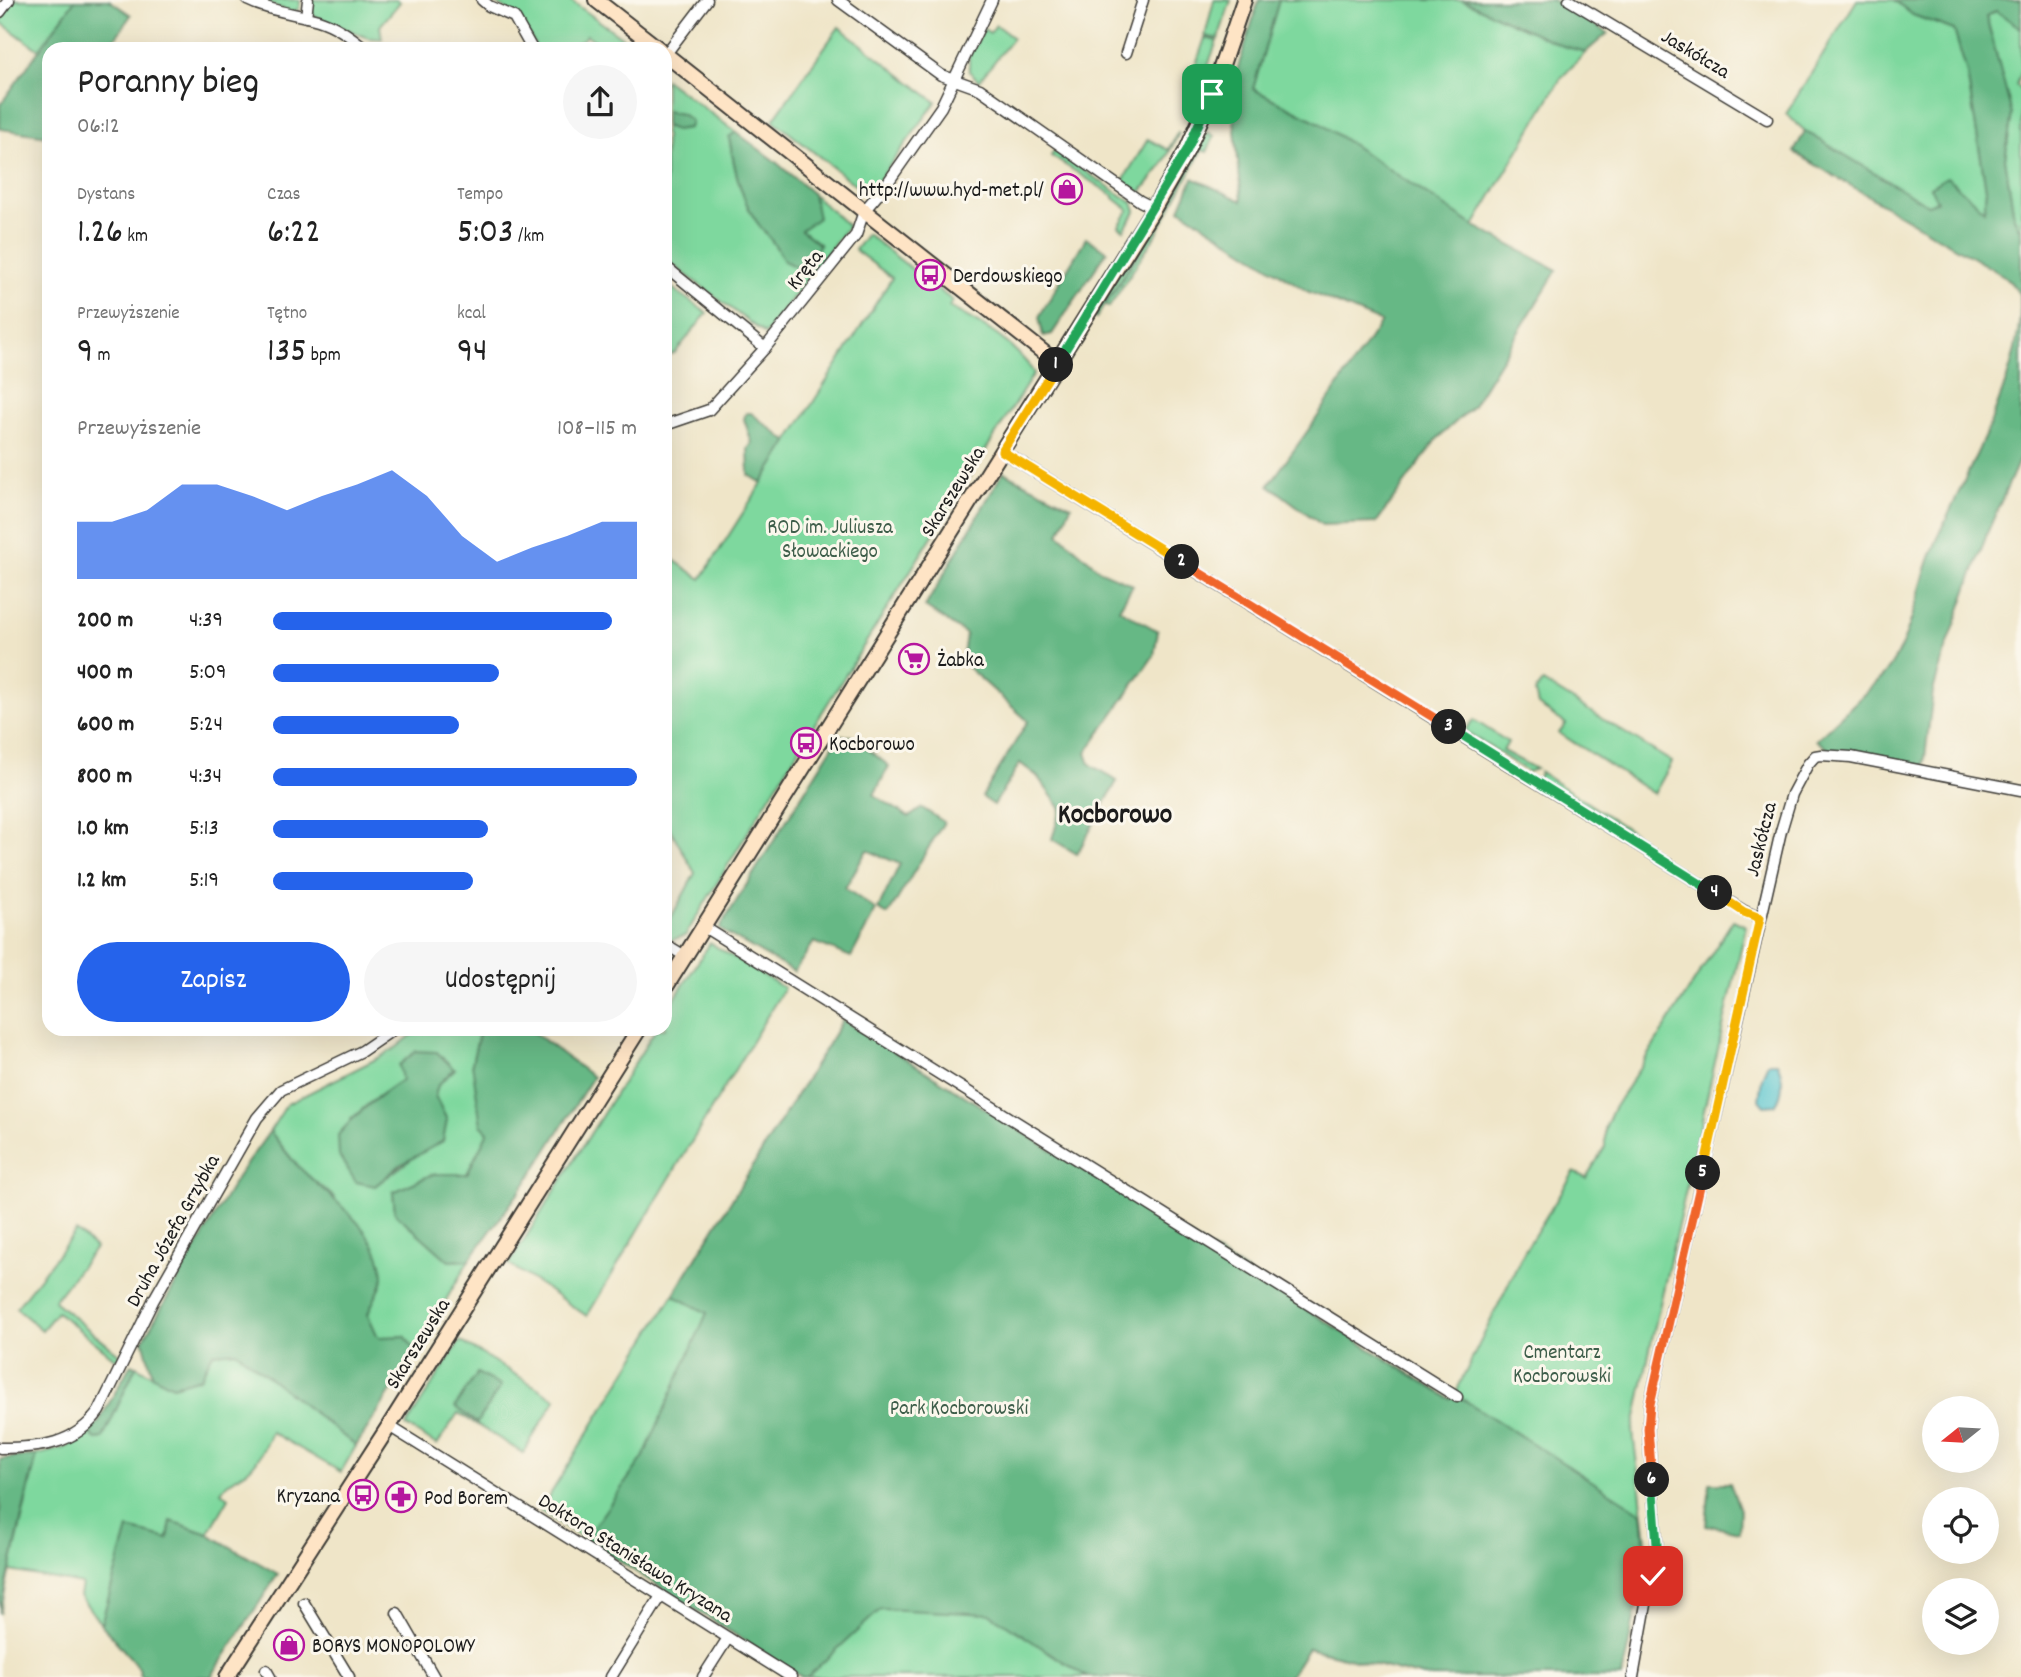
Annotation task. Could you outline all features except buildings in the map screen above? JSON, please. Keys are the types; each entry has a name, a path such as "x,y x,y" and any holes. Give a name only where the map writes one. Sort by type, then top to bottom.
{"main road":[{"path":"596,0 650,42"},
{"name":"Skarszewska","path":"672,977 1154,208 1187,150 1212,94 1244,0"},
{"path":"672,60 1057,363"},
{"name":"Skarszewska","path":"227,1677 635,1036"}],"street":[{"path":"0,12 9,0"},
{"path":"247,0 259,6 321,20 357,42"},
{"path":"306,17 308,0"},
{"path":"482,0 514,17 528,42"},
{"path":"672,45 707,0"},
{"path":"838,0 941,75 979,89 1154,208"},
{"name":"Kręta","path":"672,423 709,410 765,348 856,235 864,211 886,185 941,107 992,0"},
{"path":"1126,53 1143,0"},
{"name":"Jaskółcza","path":"1569,0 1767,118"},
{"path":"672,272 765,348"},
{"path":"1002,451 1744,912 1760,918"},
{"name":"Jaskółcza","path":"1633,1677 1657,1544 1648,1429 1650,1404 1760,918 1792,794 1815,756 1851,757 2021,790"},
{"path":"704,927 1457,1397"},
{"path":"672,949 685,957"},
{"name":"Druha Józefa Grzybka","path":"0,1448 37,1447 59,1442 90,1424 153,1301 269,1101 281,1090 362,1051 384,1036"},
{"name":"Doktora Stanisława Kryzana","path":"389,1426 791,1677"},
{"path":"611,1677 661,1596"},
{"path":"304,1603 349,1677"},
{"path":"397,1613 434,1677"},
{"path":"703,1677 728,1638"}],"green space":[{"path":"14,0 75,0 45,42 42,42 39,50 0,22"},
{"path":"75,0 109,0 131,15 113,42 45,42"},
{"path":"256,0 300,0 299,9 292,12"},
{"path":"311,0 400,2 380,26 382,39 368,38 314,16 310,10"},
{"path":"492,0 570,0 628,42 597,42 587,35 579,42 533,42 520,19"},
{"path":"1214,0 1231,0 1218,39 1205,36"},
{"path":"1253,0 1222,92 1221,89"},
{"path":"1259,0 1279,0 1253,89 1318,122 1474,226 1557,270 1472,407 1437,439 1376,523 1322,525 1269,485 1381,322 1307,291 1180,209 1193,178 1242,201 1231,90"},
{"path":"1279,0 1462,0 1563,46 1586,52 1561,78 1474,226 1318,122 1253,89"},
{"path":"1462,0 1552,0 1608,33 1586,52 1563,46"},
{"path":"1857,0 1894,0 1913,15 1954,30 1967,73 1986,189 1984,211 1937,201 1928,206 1805,131 1786,114"},
{"path":"1894,0 2021,0 2021,28 1996,11 1986,16 2012,114 2005,159 2014,217 2021,232 2021,456 1988,531 1942,661 1933,691 1924,766 1830,751 1816,740 1884,675 1901,647 1926,567 1985,437 2003,389 2017,340 2020,297 2016,288 2004,276 1794,152 1805,131 1928,205 1937,201 1930,187 1947,177 1984,210 1986,189 1967,73 1954,30 1913,15"},
{"path":"1996,11 2021,28 2021,70 2016,85 2021,91 2021,232 2014,217 2005,159 2012,114 1986,15"},
{"path":"996,25 1013,38 979,81 969,71 969,55 984,29 990,33"},
{"path":"839,27 936,102 868,195 773,120"},
{"path":"1205,38 1217,41 1201,84 1191,79"},
{"path":"42,46 42,135 0,129 0,105"},
{"path":"672,84 736,132 729,138 744,197 753,216 784,261 819,244 800,230 817,218 813,194 848,226 765,334 672,264"},
{"path":"672,112 682,114 691,121 689,128 672,129"},
{"path":"736,132 813,194 818,218 801,230 819,244 816,257 798,268 784,261 748,207 729,137"},
{"path":"1178,132 1162,166 1141,192 1122,182 1148,139 1168,150"},
{"path":"1208,132 1214,136 1207,152 1202,150 1157,233 1109,307 1105,306 1163,216"},
{"path":"1198,142 1200,143 1165,208 1096,318 1093,316"},
{"path":"1054,151 1133,203 1136,210 1124,230 1119,226 1129,210 1114,196 1051,156"},
{"name":"ROD im. Juliusza Słowackiego","path":"867,234 953,301 949,307 1007,343 1034,373 685,936 672,940 672,916 695,873 672,832 672,559 701,579 892,278 855,250"},
{"path":"1086,238 1107,251 1052,334 1043,336 1039,317"},
{"path":"672,288 707,313 672,354"},
{"path":"746,413 751,413 788,442 762,483 749,475 748,449 752,443 744,419"},
{"path":"1003,472 1071,506 1059,534 1101,571 1133,585 1119,609 1158,631 1154,655 1086,753 1090,764 1117,781 1077,854 1052,839 1061,809 1037,776 1020,763 994,805 982,797 1028,721 962,662 966,634 925,607"},
{"path":"1543,682 1672,762 1654,794 1559,733 1566,724 1538,705 1535,692"},
{"path":"1474,720 1508,742 1503,751 1536,769 1528,772 1467,732 1466,729"},
{"path":"839,736 851,736 889,766 874,795 909,817 922,808 944,822 888,915 878,909 900,864 867,850 845,888 876,910 851,957 814,942 794,972 719,929"},
{"path":"1540,772 1643,839 1638,840 1538,778"},
{"name":"Park Kocborowski","path":"1733,920 1746,926 1633,1432 1646,1539 1622,1677 1424,1677 1308,1648 1289,1677 802,1677 540,1511 843,1020 1451,1399 1524,1252 1574,1172 1586,1178 1605,1147 1605,1128 1613,1110"},
{"path":"710,943 784,988 587,1316 509,1264 652,1036 672,1036 672,1003"},
{"name":"Park Kocborowski","path":"843,1020 1450,1399 1455,1394 1642,1513 1644,1534 1641,1575 1622,1677 1424,1677 1308,1648 1289,1677 1087,1677 990,1614 881,1609 807,1677 802,1677 585,1539 643,1458 707,1313 673,1295"},
{"path":"410,1036 478,1036 472,1063 488,1132 467,1174 433,1174 393,1192 395,1213 449,1261 469,1260 416,1352 405,1336 378,1338 368,1315 369,1308 334,1197 300,1169 270,1131 287,1104 378,1058","holes":["454,1070 438,1085 435,1096 447,1120 417,1155 375,1186 351,1119 402,1080"]},
{"path":"478,1036 538,1036 593,1077 526,1183 469,1260 449,1261 395,1213 393,1192 433,1174 467,1174 488,1132 481,1125 472,1063"},
{"path":"416,1051 437,1052 454,1069 438,1085 435,1096 447,1120 443,1141 400,1165 375,1186 356,1182 339,1156 338,1135 368,1105 402,1080 399,1065"},
{"path":"270,1131 292,1160 352,1216 373,1243 380,1258 383,1280 368,1315 378,1337 405,1336 416,1352 356,1446 236,1351 213,1353 200,1378 173,1386 153,1376 143,1340 237,1177"},
{"path":"76,1231 95,1248 54,1301 120,1355 117,1360 57,1312 42,1330 16,1308"},
{"path":"460,1341 556,1399 523,1453 458,1413 437,1445 406,1426"},
{"path":"236,1351 356,1446 341,1472 271,1432 255,1463 221,1492 229,1498 208,1534 171,1521 168,1539 128,1529 101,1624 80,1596 82,1584 10,1571 37,1455 67,1447 90,1430 96,1439 103,1438 136,1366 173,1386 200,1378 213,1353"},
{"path":"131,1364 136,1366 103,1438 96,1439 90,1430 98,1423"},
{"path":"477,1373 501,1386 477,1423 455,1407"},
{"path":"37,1455 31,1476 0,1614 0,1459"},
{"path":"1710,1483 1730,1483 1740,1510 1739,1532 1706,1525"},
{"path":"171,1521 208,1534 278,1574 211,1677 141,1677 139,1668 101,1624 128,1529 168,1539"}],"water":[{"path":"1768,1063 1777,1063 1782,1085 1775,1105 1764,1106 1759,1100 1762,1077"}],"place":[{"name":"http://www.hyd-met.pl/","path":"1067,189"},
{"name":"Derdowskiego","path":"930,275"},
{"name":"Żabka","path":"914,659"},
{"name":"Kocborowo","path":"806,743"},
{"name":"Kryzana","path":"363,1495"},
{"name":"Pod Borem","path":"401,1497"},
{"name":"BORYS MONOPOLOWY","path":"289,1645"}],"district":[{"name":"Kocborowo","path":"1115,812"}],"route":[{"path":"1212,94 1187,150 1154,208 1002,451 1744,912 1760,918 1650,1404 1650,1470 1657,1544 1653,1576"}],"park label":[{"name":"Cmentarz Kocborowski","path":"1562,1363"}]}
